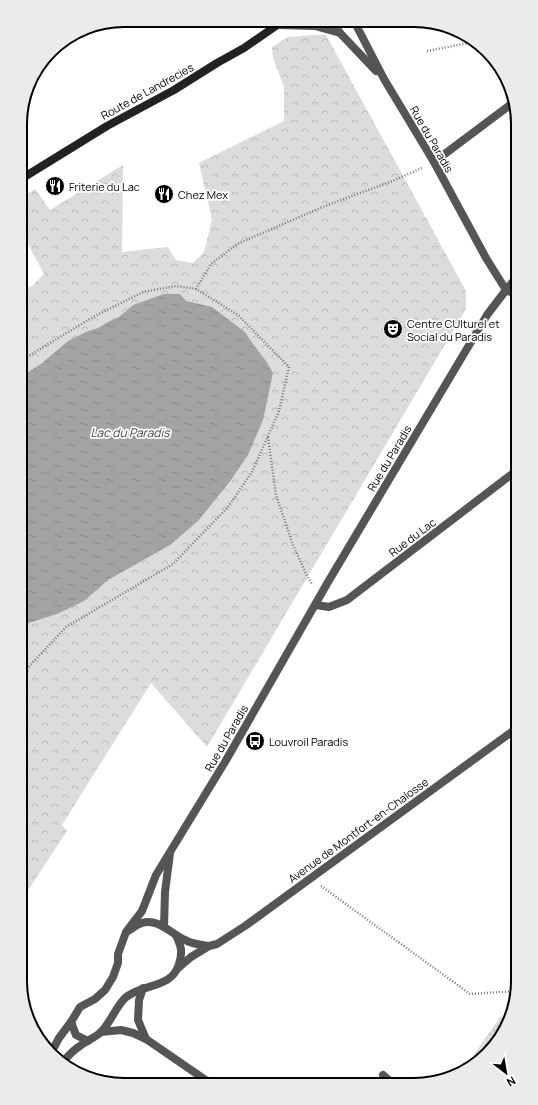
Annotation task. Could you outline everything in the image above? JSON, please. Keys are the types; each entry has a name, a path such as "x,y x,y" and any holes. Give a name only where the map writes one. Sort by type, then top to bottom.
{"main road":[{"name":"Route de Landrecies","path":"27,175 107,126 174,90 244,48 275,27"}],"street":[{"path":"319,27 340,33"},
{"name":"Rue du Paradis","path":"336,27 384,79"},
{"name":"Rue du Paradis","path":"71,1022 80,1007 95,999 109,984 118,963 118,954 126,932 142,911 156,875 225,762 328,582 487,315 506,290 486,258 434,162 384,79 357,27"},
{"path":"434,162 509,106"},
{"path":"511,284 506,290 511,292"},
{"name":"Rue du Lac","path":"316,605 329,607 347,600 511,476"},
{"name":"Avenue de Montfort-en-Chalosse","path":"101,1032 114,1011 125,998 143,988 157,985 171,978 177,969 191,957 209,946 217,944 245,926 511,732"},
{"name":"Rue du Paradis","path":"164,926 171,850"},
{"path":"126,932 142,923 153,923 164,926 184,940 194,944 209,946"},
{"path":"176,935 182,947 181,957 177,969"},
{"path":"143,988 139,1000 138,1020 146,1039"},
{"path":"71,1022 76,1035 88,1041"},
{"path":"54,1049 59,1038 71,1022"},
{"path":"66,1059 78,1046 101,1032 121,1030 133,1033 146,1039 204,1078"},
{"path":"384,1075 387,1078"}],"path":[{"path":"427,51 468,43"},
{"path":"196,289 211,264 237,244 325,206 390,182 434,162"},
{"path":"27,357 93,317 143,292 176,286 196,289 238,315 289,367 279,411 252,472 228,507 174,564 66,627 27,669"},
{"path":"268,436 276,495 292,545 312,584 308,590"},
{"path":"310,878 470,994 510,991"}],"green space":[{"path":"326,35 466,291 466,309 207,747 151,683 62,825 67,831 27,892 27,288 32,286 44,274 27,242 27,194 35,189 50,210 123,165 122,252 168,247 176,260 193,263 204,252 212,220 199,163 284,121 284,87 273,58 272,47 288,37"},
{"path":"501,1016 504,1018 498,1030 483,1050 470,1061"}],"water":[{"name":"Lac du Paradis","path":"164,294 180,294 186,301 212,307 245,332 273,373 263,420 248,455 231,480 198,521 170,545 108,580 84,601 57,614 27,623 27,373 41,364 68,341 119,317 133,305"}],"place":[{"name":"Friterie du Lac","path":"55,186"},
{"name":"Chez Mex","path":"164,194"},
{"name":"Centre CUlturel et Social du Paradis","path":"393,329"},
{"name":"Louvroil Paradis","path":"255,741"}]}
